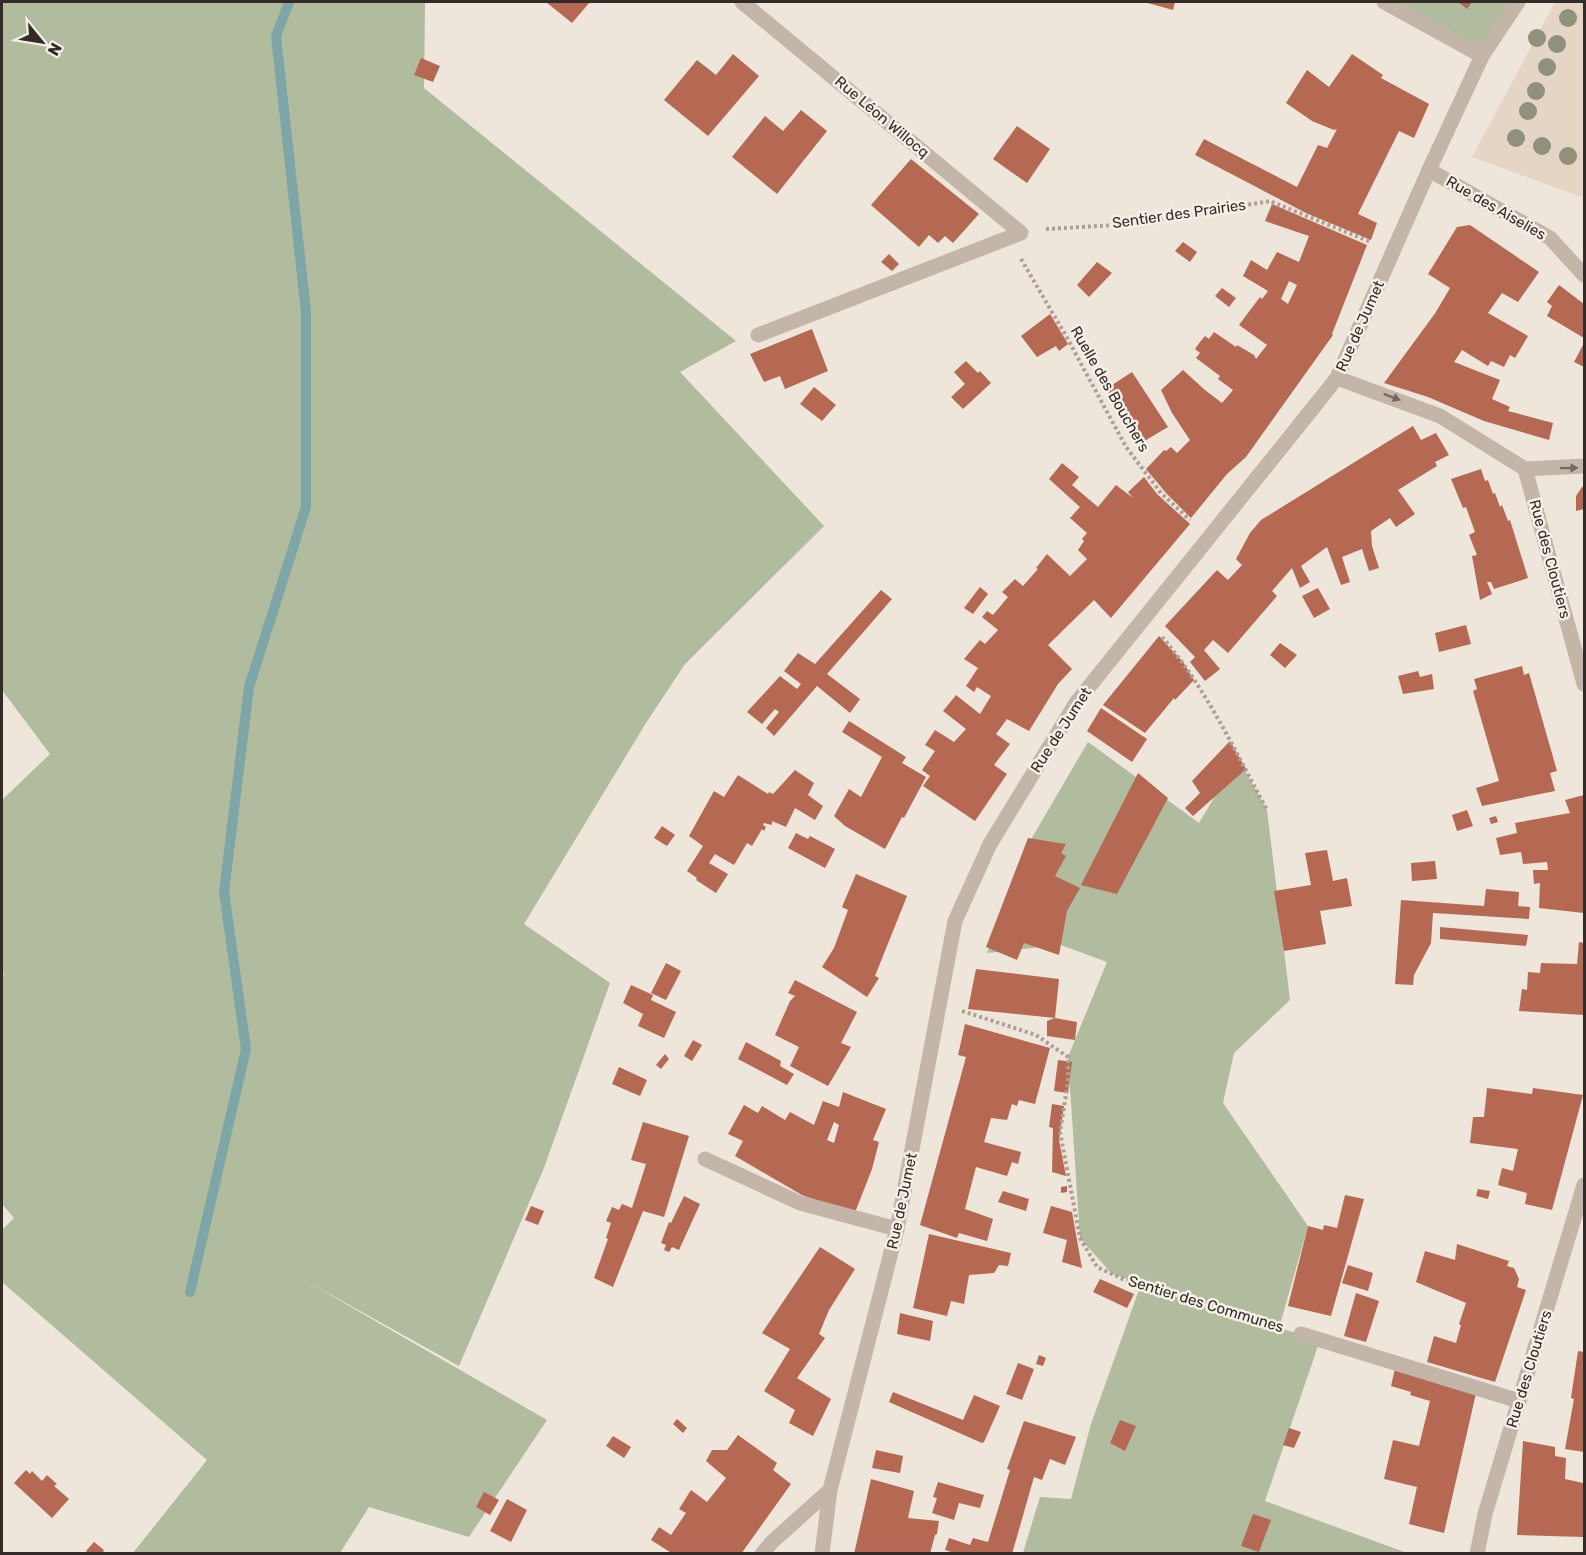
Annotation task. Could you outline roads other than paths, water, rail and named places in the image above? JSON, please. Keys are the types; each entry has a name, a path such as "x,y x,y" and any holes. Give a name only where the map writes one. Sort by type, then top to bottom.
{"street":[{"name":"Rue Léon Willocq","path":"742,2 1015,236 758,335"},
{"path":"1384,2 1482,56"},
{"name":"Rue de Jumet","path":"822,1554 830,1491 897,1229 955,921 990,844 1076,703 1337,378 1482,56 1518,2"},
{"name":"Rue des Aiselies","path":"1429,170 1550,238 1584,274"},
{"path":"1337,378 1440,416 1525,469 1584,466"},
{"name":"Rue des Cloutiers","path":"1525,469 1584,684"},
{"path":"705,1159 800,1203 897,1229"},
{"name":"Rue des Cloutiers","path":"1477,1554 1485,1514 1584,1185"},
{"name":"Sentier des Communes","path":"1300,1334 1519,1401"},
{"path":"762,1554 772,1542 830,1491"}],"waterway":[{"path":"190,1292 246,1049 224,892 249,687 306,507 306,312 276,36 289,2"}]}
